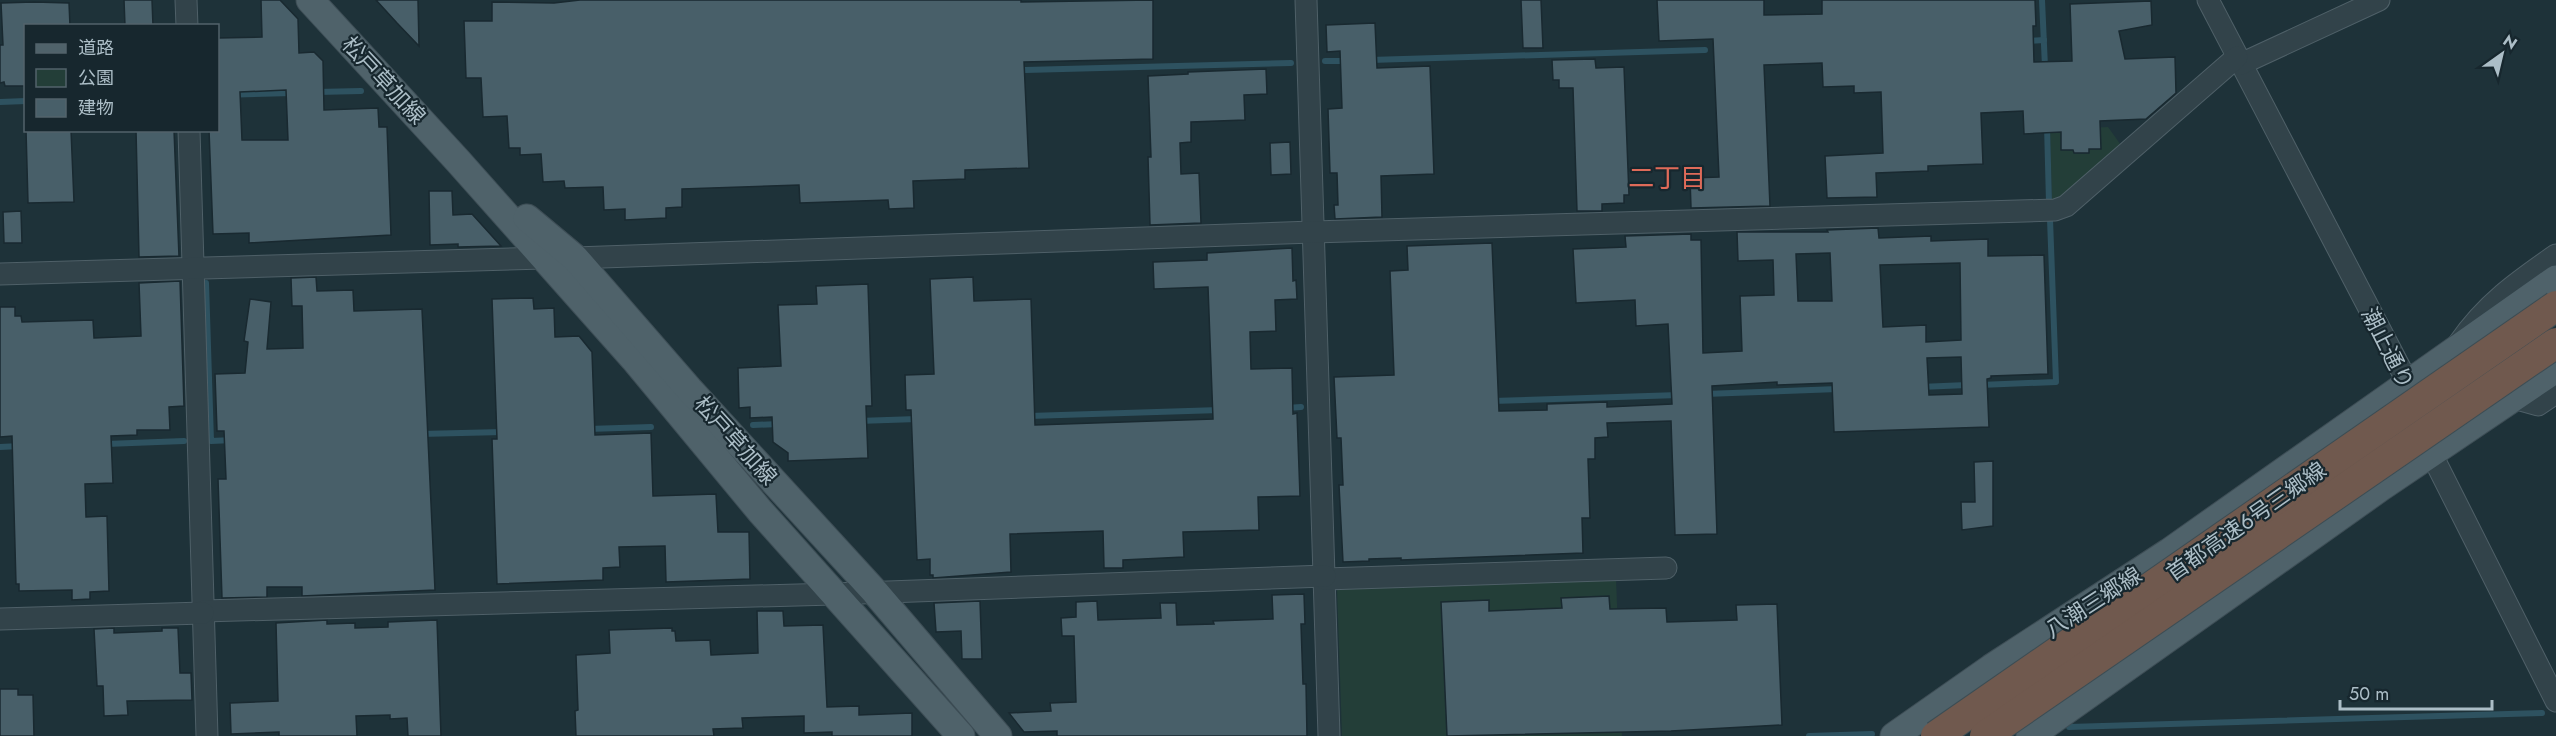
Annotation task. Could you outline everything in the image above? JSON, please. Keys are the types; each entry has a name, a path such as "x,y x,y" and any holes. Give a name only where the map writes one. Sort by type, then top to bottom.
{"highway":[{"name":"首都高速6号三郷線","path":"1936,736 2556,306"},
{"name":"首都高速6号三郷線","path":"1985,736 2556,343"}],"main road":[{"name":"松戸草加線","path":"310,0 458,161 642,368 732,478 961,736"},
{"name":"松戸草加線","path":"458,161 575,258 688,388 874,592 998,736"},
{"name":"八潮三郷線","path":"1894,736 1991,668 2169,552 2556,279"},
{"path":"2030,736 2431,453 2556,369"}],"street":[{"path":"186,0 187,24"},
{"path":"1306,0 1329,736"},
{"name":"潮止通り","path":"2208,0 2408,383 2431,453 2556,701"},
{"path":"575,258 1313,232 2055,210 2066,206 2239,61 2379,0"},
{"path":"189,132 191,268 207,736"},
{"path":"2453,351 2476,318 2514,284 2556,255"},
{"path":"0,274 544,258"},
{"path":"2512,398 2538,405 2556,393"},
{"path":"0,619 1666,568"}],"green space":[{"path":"2108,127 2123,148 2052,203 2050,130"},
{"path":"1616,578 1622,736 1342,736 1337,588"}],"building":[{"path":"124,0 152,0 153,24 125,24"},
{"path":"261,0 280,0 298,19 299,53 314,52 323,61 324,110 378,108 379,127 387,127 391,235 249,243 249,233 213,234 209,132 219,132 219,38 262,37","holes":["286,90 288,140 242,140 240,92"]},
{"path":"376,0 418,0 419,46 397,23"},
{"path":"580,0 1021,0 1021,2 1153,0 1153,59 1024,62 1029,168 965,170 965,179 913,181 914,208 889,209 888,200 800,203 799,185 682,189 682,207 666,208 666,218 625,220 625,209 604,210 603,187 565,188 564,181 543,182 541,154 520,155 520,148 509,148 507,116 483,117 481,78 466,78 464,21 492,21 492,2 554,3"},
{"path":"1521,0 1541,0 1543,48 1523,48"},
{"path":"1657,0 1764,0 1764,15 1822,14 1822,0 2035,0 2034,62 2072,61 2070,4 2151,1 2152,25 2119,31 2125,59 2175,57 2176,93 2146,119 2100,121 2101,149 2089,149 2089,153 2061,150 2061,132 2024,134 2023,111 1981,113 1983,164 1928,166 1928,171 1876,173 1877,197 1827,198 1825,156 1883,153 1881,92 1854,93 1854,86 1823,87 1822,63 1764,65 1770,206 1691,208 1690,178 1719,177 1713,39 1659,41"},
{"path":"1,3 69,3 70,24 24,24 24,86 5,86 4,82 0,83 0,45 3,45"},
{"path":"1375,23 1377,68 1430,66 1434,174 1381,176 1382,217 1335,219 1334,205 1338,205 1337,173 1330,173 1328,109 1342,108 1340,51 1327,52 1326,25"},
{"path":"1595,59 1596,68 1624,67 1629,195 1624,195 1624,203 1602,204 1602,211 1577,211 1573,88 1559,88 1559,80 1553,80 1552,60"},
{"path":"1266,69 1267,94 1244,95 1245,120 1191,122 1191,142 1180,143 1181,174 1199,173 1201,223 1150,225 1148,157 1151,157 1148,76"},
{"path":"26,132 71,132 74,202 28,203"},
{"path":"136,132 174,132 179,256 139,257"},
{"path":"1290,142 1291,174 1271,175 1270,143"},
{"path":"429,191 452,191 453,215 472,214 501,246 430,245"},
{"path":"21,211 22,243 4,243 3,212"},
{"path":"1878,228 1879,238 1931,236 1931,241 1988,239 1988,256 2044,255 2048,374 1991,376 1987,379 1989,427 1834,432 1832,383 1777,385 1777,382 1712,386 1717,534 1675,535 1671,421 1607,423 1608,437 1595,438 1595,459 1588,459 1590,518 1582,518 1583,553 1401,560 1401,558 1369,559 1369,561 1343,562 1339,485 1343,485 1341,438 1337,438 1334,377 1394,375 1390,271 1408,270 1407,246 1492,243 1499,411 1547,410 1547,404 1607,402 1607,407 1672,404 1668,324 1636,326 1635,300 1576,303 1573,249 1626,247 1625,236 1691,234 1691,240 1701,240 1703,353 1742,351 1740,296 1774,295 1773,260 1738,261 1737,232 1828,232 1827,230","holes":["1830,253 1832,301 1798,301 1796,254","1960,263 1961,340 1926,342 1926,325 1883,327 1880,265","1961,357 1962,394 1929,395 1927,358"]},
{"path":"1292,248 1293,281 1296,280 1297,299 1275,300 1276,331 1250,332 1251,369 1292,368 1293,414 1297,413 1300,496 1258,497 1259,530 1183,532 1184,557 1123,560 1123,568 1104,568 1103,531 1010,534 1011,572 933,578 933,575 930,575 930,559 917,560 911,410 906,410 905,375 934,374 930,279 973,277 974,301 1031,299 1035,425 1213,419 1208,287 1154,289 1153,262 1207,260 1207,253"},
{"path":"316,277 317,291 353,290 354,311 422,309 435,590 302,596 302,587 267,587 267,597 222,598 218,479 226,479 224,431 217,431 215,374 245,373 248,342 244,341 250,299 271,302 267,349 303,348 302,306 292,306 291,278"},
{"path":"180,281 184,406 169,407 170,430 137,430 137,435 111,436 113,483 85,484 86,517 107,516 109,591 90,592 90,599 72,600 72,590 19,591 19,584 16,584 12,436 0,437 0,307 15,307 15,316 21,316 22,322 93,320 94,338 141,336 139,283"},
{"path":"868,284 872,406 866,406 868,458 788,461 788,453 773,442 772,417 750,418 750,407 739,408 738,368 781,366 778,305 817,304 816,286"},
{"path":"533,298 534,309 554,308 555,337 579,336 592,352 595,435 651,433 653,496 716,494 718,532 749,532 750,579 666,582 665,546 619,547 620,567 603,568 603,580 497,584 492,439 497,439 492,299"},
{"path":"1993,461 1993,526 1962,530 1961,502 1975,502 1974,462"},
{"path":"1304,594 1305,624 1301,624 1307,736 1057,736 1057,731 1024,732 1009,713 1051,711 1050,703 1076,702 1074,636 1062,636 1061,618 1076,617 1076,602 1097,601 1098,620 1161,618 1160,603 1176,603 1177,625 1214,624 1213,621 1273,619 1272,595"},
{"path":"1609,596 1610,609 1666,608 1667,622 1737,620 1736,605 1777,604 1782,725 1671,731 1447,736 1441,602 1489,600 1489,611 1562,608 1561,598"},
{"path":"980,601 982,659 962,659 961,631 936,632 934,603"},
{"path":"757,611 783,611 784,626 823,625 827,707 859,706 859,715 912,713 912,736 832,736 832,732 804,733 804,716 742,718 743,728 713,729 714,736 576,736 575,711 578,710 576,655 610,653 609,630 672,628 672,631 675,631 676,641 710,640 711,655 758,653"},
{"path":"327,620 327,624 355,623 355,628 388,627 388,622 437,620 441,736 408,736 407,718 390,719 390,715 356,716 357,736 279,736 279,732 231,734 230,703 278,701 276,623"},
{"path":"114,628 114,633 178,628 180,673 191,673 192,700 127,701 128,715 104,716 103,686 97,686 94,629"},
{"path":"0,689 18,689 18,695 33,695 34,736 0,736"}],"waterway":[{"path":"2042,0 2045,67"},
{"path":"2027,41 2044,40"},
{"path":"1370,60 1705,50"},
{"path":"1325,61 1348,61"},
{"path":"1025,70 1291,63"},
{"path":"317,92 361,91"},
{"path":"219,95 292,93"},
{"path":"0,102 24,101"},
{"path":"2047,125 2049,203"},
{"path":"1980,385 2056,382 2050,219"},
{"path":"206,283 211,441 233,440"},
{"path":"1920,387 1967,385"},
{"path":"1705,394 1838,389"},
{"path":"1492,401 1679,395"},
{"path":"1287,408 1301,407"},
{"path":"1029,416 1220,410"},
{"path":"858,421 917,419"},
{"path":"753,425 779,424"},
{"path":"588,429 651,427"},
{"path":"420,434 503,432"},
{"path":"106,444 184,441"},
{"path":"0,447 20,446"},
{"path":"2069,727 2542,713"},
{"path":"1809,736 1872,734"}],"district":[{"name":"二丁目","path":"1667,178"}]}
